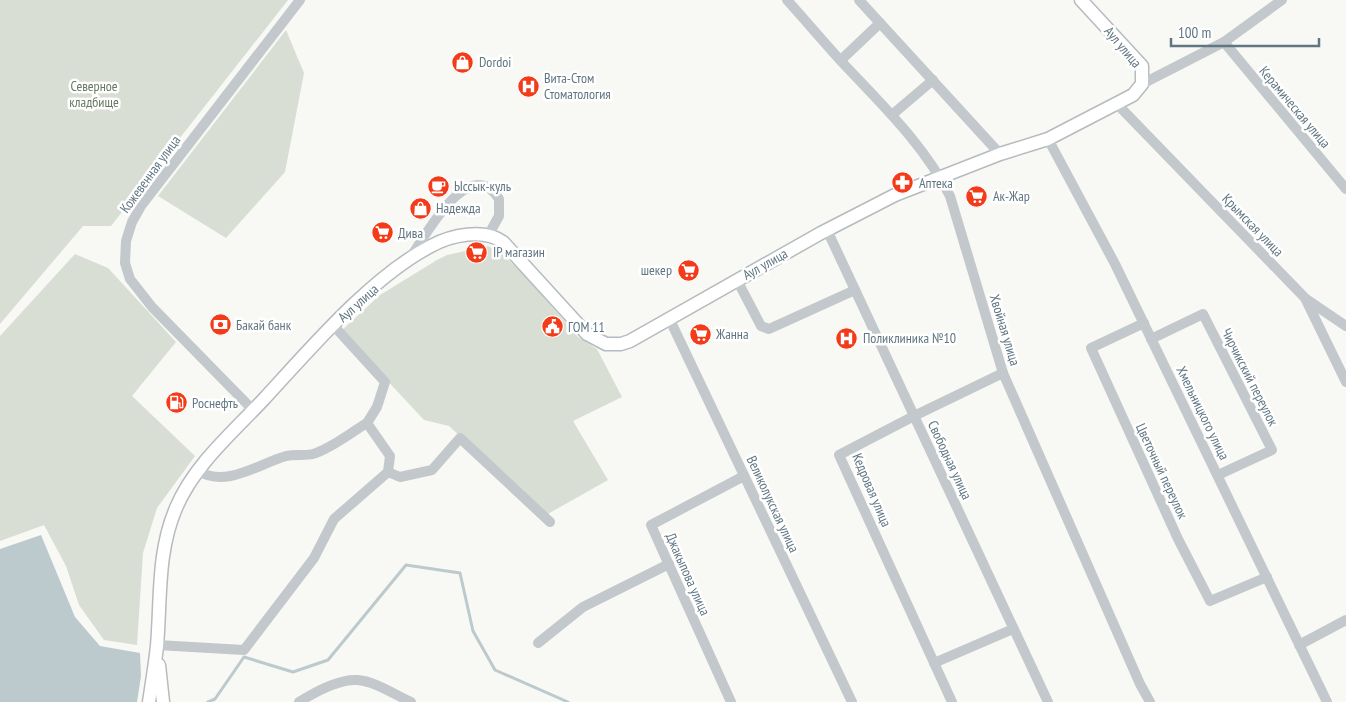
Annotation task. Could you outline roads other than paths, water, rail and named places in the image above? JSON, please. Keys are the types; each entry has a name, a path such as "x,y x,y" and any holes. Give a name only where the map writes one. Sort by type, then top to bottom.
{"main road":[{"name":"Аул улица","path":"157,645 163,555 176,507 198,471 333,325 409,260 443,241 474,234 490,234 503,242 587,334 600,342 613,344 630,341 827,230 895,195 1000,154 1048,139 1133,95 1142,84 1143,72 1139,61 1081,0"},
{"path":"149,702 157,645"},
{"path":"157,645 163,702"}],"street":[{"name":"Кожевенная улица","path":"253,410 141,294 126,271 125,251 128,232 141,206 300,0"},
{"name":"Хвойная улица","path":"787,0 893,114 940,177 950,196 1003,373 1140,684 1150,702"},
{"path":"859,0 1000,154"},
{"path":"1142,84 1224,42 1282,0"},
{"path":"841,60 880,23"},
{"name":"Керамическая улица","path":"1224,42 1346,189"},
{"path":"893,114 933,80"},
{"name":"Крымская улица","path":"1118,104 1305,298 1346,382"},
{"name":"Хмельницкого улица","path":"1048,139 1115,264 1327,702"},
{"path":"409,260 441,210 457,194 468,188 478,186 488,188 499,199 498,216 490,234"},
{"name":"Свободная улица","path":"827,230 1048,702"},
{"path":"737,280 761,326 769,329 855,290"},
{"path":"1305,298 1346,326"},
{"name":"Чирчикский переулок","path":"1152,339 1203,314 1272,450 1218,476"},
{"name":"Великолукская улица","path":"669,318 852,702"},
{"name":"Цветочный переулок","path":"1144,323 1091,348 1178,538 1210,601 1266,577"},
{"name":"Аул улица","path":"333,325 385,382 377,407 367,423"},
{"name":"Кедровая улица","path":"952,702 839,455 1003,373"},
{"path":"157,645 244,650 314,558 334,520 388,472 390,456 367,423 313,454 287,456 261,468 236,475 208,476 198,471"},
{"path":"388,472 400,477 432,470 460,438 550,522"},
{"name":"Джакыпова улица","path":"731,702 651,525 744,476"},
{"path":"538,643 584,607 669,564"},
{"path":"1300,644 1346,620"},
{"path":"934,663 1013,629"},
{"path":"299,702 338,683 357,680 377,686 411,702"}],"waterway":[{"path":"208,702 215,699 244,657 293,672 328,660 406,565 460,573 473,631 495,670 568,702"}],"place":[{"name":"Dordoi","path":"463,62"},
{"name":"Вита-Стом Стоматология","path":"528,86"},
{"name":"Аптека","path":"903,183"},
{"name":"Ыссык-куль","path":"438,186"},
{"name":"Ак-Жар","path":"977,196"},
{"name":"Надежда","path":"420,208"},
{"name":"Дива","path":"382,233"},
{"name":"IP магазин","path":"477,252"},
{"name":"шекер","path":"688,270"},
{"name":"Бакай банк","path":"220,325"},
{"name":"ГОМ 11","path":"552,327"},
{"name":"Жанна","path":"700,334"},
{"name":"Поликлиника №10","path":"847,338"},
{"name":"Роснефть","path":"176,403"}],"park label":[{"name":"Северное кладбище","path":"94,94"}]}
